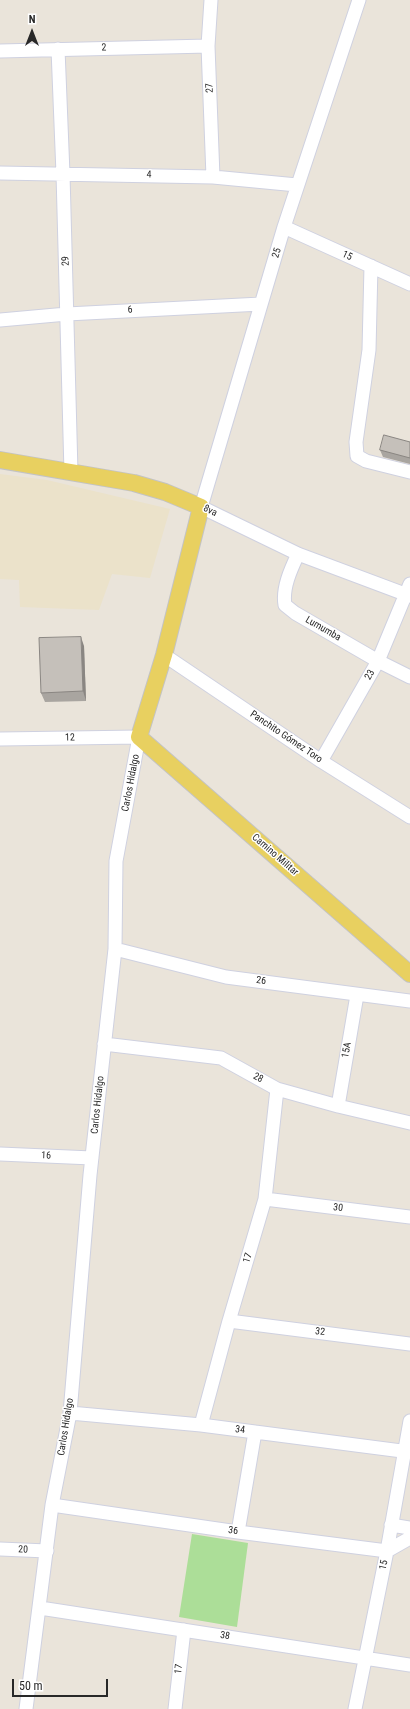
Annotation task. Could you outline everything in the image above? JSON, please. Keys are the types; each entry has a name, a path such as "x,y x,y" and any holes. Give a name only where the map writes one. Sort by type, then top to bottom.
{"main road":[{"name":"8va","path":"0,460 134,483 165,492 201,507"},
{"name":"Carlos Hidalgo","path":"139,737 164,656 201,507"},
{"name":"Camino Militar","path":"139,737 410,974"}],"street":[{"name":"27","path":"211,0 208,46 213,177"},
{"name":"25","path":"201,507 297,185 359,0"},
{"name":"2","path":"0,51 208,46"},
{"name":"29","path":"58,49 71,472"},
{"name":"4","path":"0,173 213,177 297,185"},
{"name":"15","path":"284,227 410,284"},
{"path":"370,266 368,350 356,442 357,456 366,461 410,472"},
{"name":"6","path":"0,320 67,314 261,304"},
{"name":"8va","path":"201,507 298,554 409,591"},
{"name":"Lumumba","path":"298,554 290,572 284,598 285,605 295,613 378,661 410,677"},
{"name":"23","path":"321,761 378,661 409,591"},
{"name":"Panchito Gómez Toro","path":"164,656 321,761 410,817"},
{"name":"12","path":"0,739 139,737"},
{"name":"Carlos Hidalgo","path":"26,1709 52,1505 70,1413 92,1158 115,949 116,861 139,737"},
{"name":"26","path":"115,949 226,976 410,1001"},
{"name":"15A","path":"338,1106 357,995"},
{"name":"28","path":"104,1044 221,1058 278,1088 338,1106 410,1123"},
{"name":"17","path":"201,1425 229,1321 265,1199 278,1088"},
{"name":"16","path":"0,1154 92,1158"},
{"name":"30","path":"265,1199 410,1217"},
{"name":"32","path":"229,1321 410,1344"},
{"name":"34","path":"70,1413 201,1425 407,1452"},
{"name":"15","path":"355,1709 387,1551 391,1524 407,1452 410,1421"},
{"path":"238,1532 254,1432"},
{"name":"36","path":"52,1505 238,1532 387,1551"},
{"path":"391,1524 410,1528"},
{"path":"387,1551 410,1538"},
{"name":"20","path":"0,1549 47,1551"},
{"name":"38","path":"40,1608 410,1665"},
{"name":"17","path":"174,1709 184,1630"}],"shaded area":[{"path":"0,474 47,480 170,509 150,578 112,574 99,610 20,607 19,580 0,579"}],"green space":[{"path":"192,1534 248,1543 237,1627 179,1617"}],"building":[{"path":"384,435 410,442 410,458 380,450"},
{"path":"81,637 83,691 41,693 39,638"}]}
